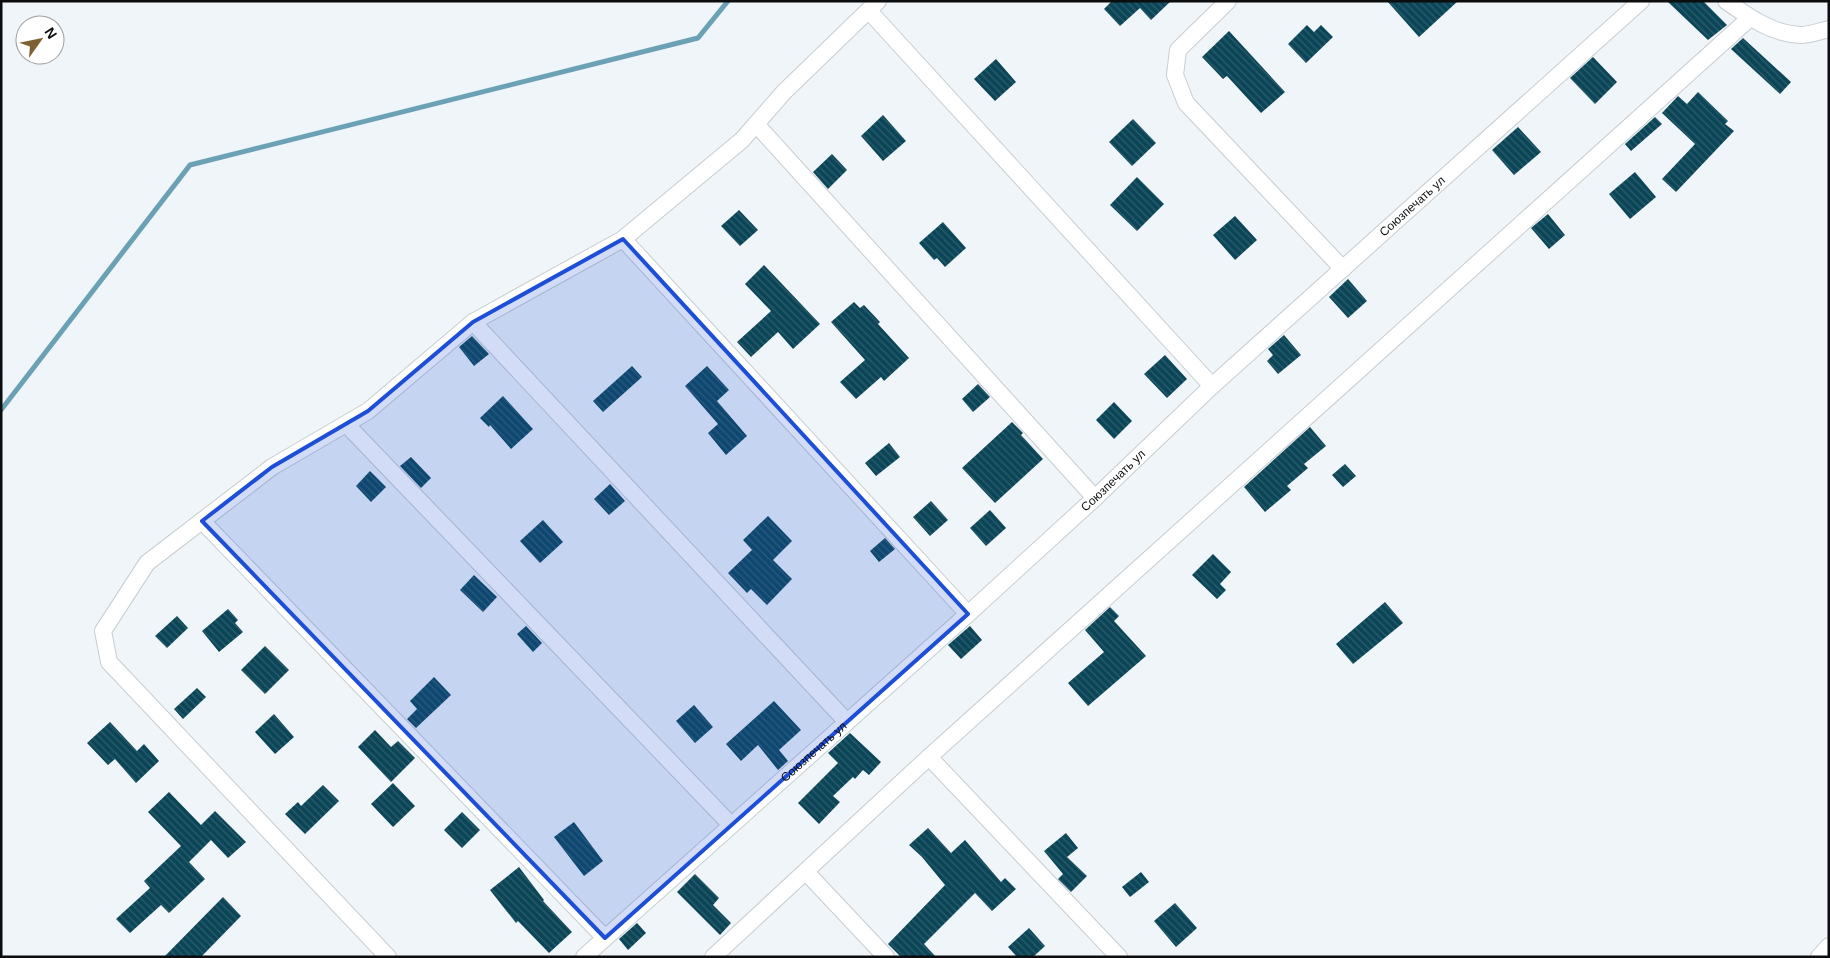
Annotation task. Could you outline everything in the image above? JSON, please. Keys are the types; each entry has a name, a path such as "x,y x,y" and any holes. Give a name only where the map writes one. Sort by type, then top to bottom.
{"street":[{"path":"1228,1 1178,50 1175,75 1186,103 1343,269"},
{"name":"Союзпечать ул","path":"584,957 968,614 1095,498 1212,386 1641,1"},
{"path":"1726,1 1750,18 1778,31 1803,35 1829,29"},
{"path":"388,957 109,662 103,631 147,563 272,467 368,411 473,322 623,240 742,140 784,92 874,6 1212,386"},
{"path":"713,957 929,757 1750,18"},
{"path":"756,124 1095,498"},
{"path":"623,240 968,614"},
{"path":"473,322 847,722"},
{"path":"346,424 731,825"},
{"path":"202,521 605,938"},
{"path":"929,757 1119,957"},
{"path":"806,872 886,957"},
{"path":"1819,957 1829,946"}],"highlighted area":[{"path":"623,239 968,614 605,938 202,521 272,467 368,411 473,322"}],"building":[{"path":"1112,1 1171,1 1151,20 1140,8 1120,26 1104,9"},
{"path":"1387,1 1458,1 1419,37"},
{"path":"1667,1 1703,1 1727,25 1708,40"},
{"path":"1307,25 1314,32 1321,25 1333,37 1306,63 1288,44"},
{"path":"1229,31 1285,92 1261,113 1227,76 1223,79 1202,57"},
{"path":"1743,38 1791,82 1780,94 1731,49"},
{"path":"1593,57 1617,82 1595,104 1570,78"},
{"path":"996,59 1016,82 995,101 974,79"},
{"path":"1698,92 1728,121 1725,124 1734,131 1676,192 1662,179 1695,144 1662,113 1678,96 1687,104"},
{"path":"883,115 906,141 883,161 861,136"},
{"path":"1655,117 1662,124 1631,151 1625,144"},
{"path":"1133,119 1156,143 1132,166 1109,142"},
{"path":"1518,127 1541,152 1514,175 1492,150"},
{"path":"832,154 847,170 828,189 813,172"},
{"path":"1635,172 1656,197 1630,219 1609,194"},
{"path":"1137,177 1164,204 1137,231 1110,205"},
{"path":"739,210 758,230 740,246 721,226"},
{"path":"1548,214 1565,235 1549,249 1531,228"},
{"path":"1235,216 1257,240 1235,260 1213,235"},
{"path":"943,222 966,248 945,267 937,258 934,260 919,243"},
{"path":"764,265 820,324 793,349 778,332 751,357 737,342 771,311 745,284"},
{"path":"1348,279 1367,301 1348,318 1329,297"},
{"path":"854,302 860,308 864,305 880,322 878,324 909,358 884,381 881,377 856,399 840,382 865,360 831,322"},
{"path":"1284,335 1301,355 1278,374 1267,361 1273,355 1268,349"},
{"path":"472,336 489,354 474,366 459,347"},
{"path":"1165,355 1187,379 1167,398 1144,374"},
{"path":"632,366 642,377 603,412 593,401"},
{"path":"707,366 729,390 717,401 747,436 726,455 708,433 718,424 685,386"},
{"path":"978,384 990,397 973,412 962,399"},
{"path":"503,396 533,429 511,449 490,425 489,427 480,418"},
{"path":"1114,402 1132,421 1114,439 1096,420"},
{"path":"1012,422 1043,459 995,503 962,468"},
{"path":"1310,427 1326,446 1304,464 1308,468 1287,486 1291,490 1265,512 1244,487"},
{"path":"889,443 900,457 876,476 865,463"},
{"path":"411,457 431,478 421,488 400,466"},
{"path":"1345,464 1356,476 1343,487 1332,475"},
{"path":"370,471 386,487 371,502 356,486"},
{"path":"610,484 625,501 609,515 594,499"},
{"path":"931,501 948,520 930,536 913,517"},
{"path":"990,510 1006,528 986,546 970,528"},
{"path":"768,516 792,541 773,560 792,579 767,605 751,589 747,593 728,573 752,550 743,540"},
{"path":"543,520 563,542 540,563 520,541"},
{"path":"885,538 895,549 879,562 870,551"},
{"path":"1213,554 1231,572 1220,584 1226,590 1217,599 1192,575"},
{"path":"474,575 497,597 483,612 460,590"},
{"path":"1385,602 1403,623 1353,664 1336,644"},
{"path":"1110,607 1119,616 1114,621 1146,656 1088,706 1068,683 1104,652 1085,630"},
{"path":"228,609 238,620 235,623 243,632 219,652 202,631"},
{"path":"177,616 188,628 167,648 155,636"},
{"path":"526,626 542,643 533,652 517,634"},
{"path":"970,626 982,640 961,659 948,645"},
{"path":"265,646 289,670 265,694 241,670"},
{"path":"434,677 451,695 416,728 407,719 417,709 410,701"},
{"path":"197,688 206,697 183,719 174,709"},
{"path":"774,701 801,730 779,750 788,761 778,770 758,745 741,761 726,744"},
{"path":"694,705 713,727 695,743 676,721"},
{"path":"274,714 294,737 275,754 255,732"},
{"path":"110,722 137,751 144,744 159,761 136,783 115,759 108,765 87,743"},
{"path":"375,730 391,747 398,741 415,758 391,782 358,747"},
{"path":"850,733 881,762 869,775 863,770 855,779 853,777 833,796 840,802 819,824 798,803 838,763 828,753"},
{"path":"393,783 415,806 393,827 371,804"},
{"path":"323,785 339,801 305,834 285,814 298,802 301,806"},
{"path":"169,792 201,825 215,811 246,842 228,858 211,840 189,862 205,879 169,913 161,905 130,933 116,919 150,888 144,881 181,846 148,812"},
{"path":"462,812 480,830 462,848 444,830"},
{"path":"574,822 603,861 584,876 554,837"},
{"path":"928,828 951,853 965,840 1001,882 1005,878 1016,889 992,911 975,893 924,944 936,957 901,957 888,944 945,885 922,857 909,845"},
{"path":"1066,833 1078,848 1067,857 1087,876 1071,892 1058,879 1063,874 1044,851"},
{"path":"519,867 543,901 572,932 549,953 518,921 516,923 490,890"},
{"path":"1141,872 1149,882 1130,897 1122,887"},
{"path":"695,874 719,898 713,905 731,923 720,935 677,892"},
{"path":"223,897 241,916 201,957 164,957"},
{"path":"1175,903 1197,928 1176,947 1154,921"},
{"path":"637,923 646,933 628,950 619,939"},
{"path":"1029,928 1045,946 1033,957 1017,957 1008,947"}],"waterway":[{"path":"1,410 190,165 698,38 728,1"}]}
